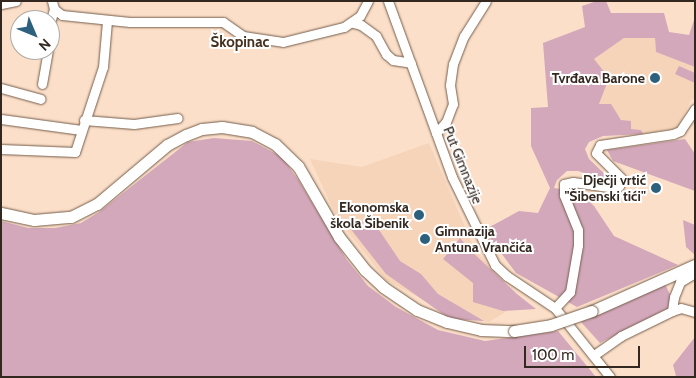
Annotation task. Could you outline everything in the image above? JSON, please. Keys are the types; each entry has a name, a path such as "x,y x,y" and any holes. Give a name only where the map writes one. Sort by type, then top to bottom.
{"main road":[{"path":"1,213 34,220 71,217 97,204 167,145 186,135 222,127 252,132 275,144 298,166 339,237 365,270 383,287 417,310 447,322 481,330 514,330 551,325 592,311 695,265"}],"street":[{"path":"1,4 16,1"},
{"path":"53,5 62,15 107,21 223,22 243,36 283,42 338,29 354,22 360,16 368,1"},
{"name":"Put Gimnazije","path":"388,1 465,208 495,265 507,276 555,308 610,377"},
{"path":"436,133 446,122 452,110 450,85 453,64 464,36 486,1"},
{"path":"1,149 74,152 77,148 84,120 103,67 107,21"},
{"path":"354,22 376,36 386,54 393,60 411,63"},
{"path":"42,84 46,60"},
{"path":"1,88 41,99"},
{"path":"555,308 570,292 578,245 578,230 564,195 564,184 573,182 614,188 619,186 621,178 596,153 600,145 673,134 680,131 695,109"},
{"path":"84,120 134,124 178,118"},
{"path":"1,120 81,130"},
{"path":"672,311 674,297 680,282 695,273"},
{"path":"594,355 621,336 672,311 681,308 695,312"}],"shaded area":[{"path":"597,1 606,1 611,13 664,13 669,32 689,35 695,17 695,67 656,52 655,38 624,38 594,59 609,78 599,104 611,104 621,120 631,121 631,129 641,130 643,134 603,136 589,142 585,149 589,159 610,179 607,181 578,171 567,171 557,180 554,188 580,192 594,206 614,236 678,265 577,307 516,273 484,230 519,211 538,213 550,188 531,146 531,108 548,107 543,43 585,27 582,6"},
{"path":"624,38 655,38 656,52 695,67 695,98 691,100 678,128 643,134 641,130 631,129 615,113 598,104 594,59"},
{"path":"679,66 695,73 695,83 675,74"},
{"path":"214,138 252,141 282,157 299,181 347,260 368,286 396,307 438,330 485,341 558,331 596,377 1,377 1,221 28,228 55,228 81,223 99,212 188,142"},
{"path":"685,139 695,154 695,191 613,161 607,150"},
{"path":"429,143 475,250 522,302 489,322 452,315 386,280 337,218 310,159 362,167"},
{"path":"683,220 695,225 695,255 686,247"},
{"path":"373,221 400,261 421,274 438,294 484,321 450,319 386,274 346,223"},
{"path":"460,238 469,249 517,294 536,309 503,311 473,302 473,283 443,259"},
{"path":"665,284 675,305 600,343 581,322"},
{"path":"695,337 695,377 674,377 676,376 673,365"}],"place":[{"name":"Tvrđava Barone","path":"655,78"},
{"name":"Dječji vrtić \"Šibenski tići\"","path":"656,188"},
{"name":"Ekonomska škola Šibenik","path":"419,215"},
{"name":"Gimnazija Antuna Vrančića","path":"425,239"}],"district":[{"name":"Škopinac","path":"240,43"}]}
